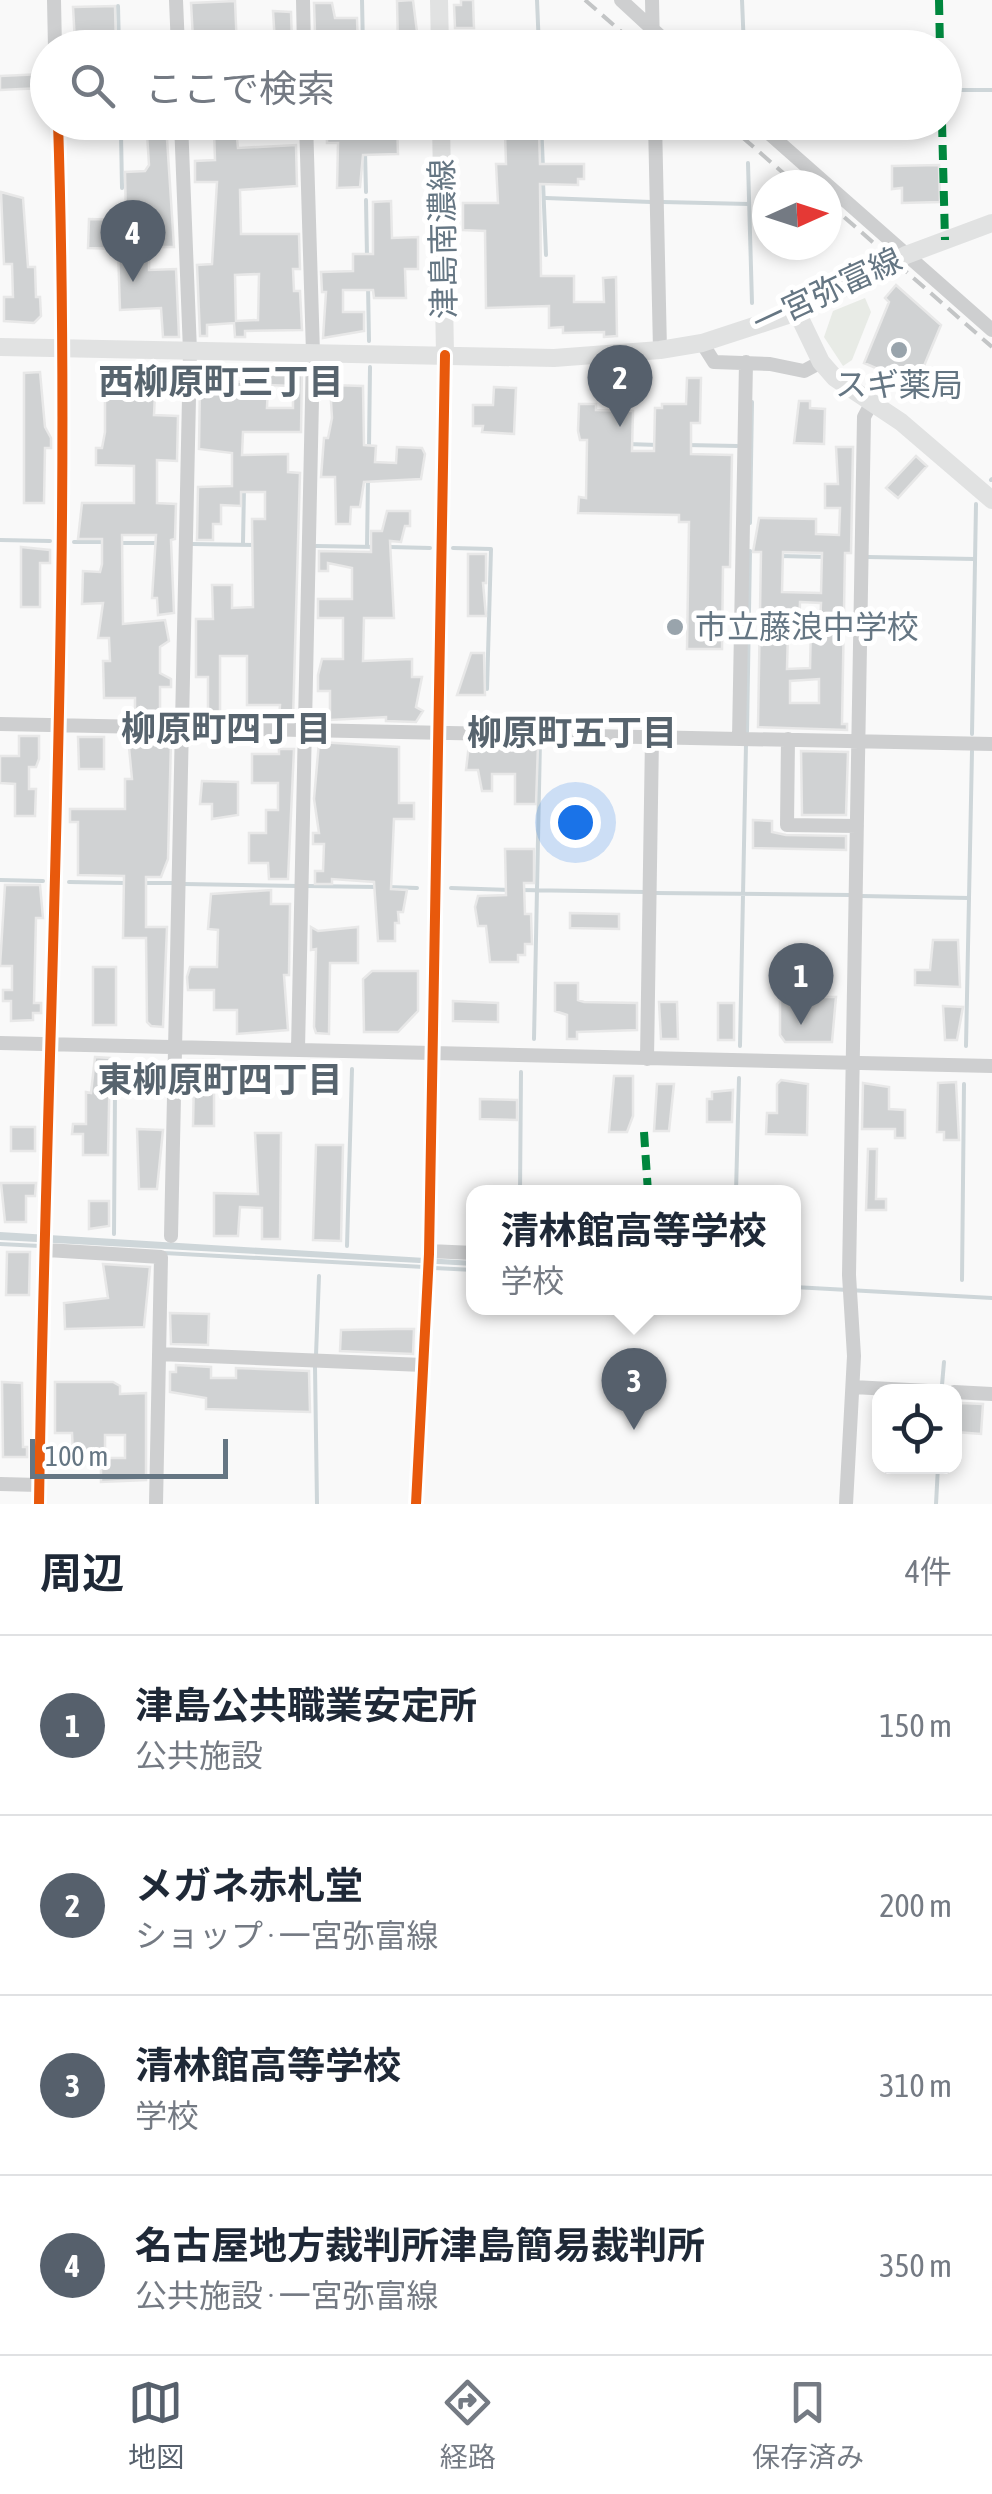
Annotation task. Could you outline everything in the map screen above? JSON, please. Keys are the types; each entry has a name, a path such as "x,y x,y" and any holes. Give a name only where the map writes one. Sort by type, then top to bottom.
{"main road":[{"path":"439,0 440,30"},
{"name":"津島南濃線","path":"441,140 445,355"},
{"name":"一宮弥富線","path":"0,346 554,358 660,350 702,343 797,312 906,254 992,223"},
{"path":"797,312 821,362 835,378 872,402 992,500"}],"street":[{"path":"54,0 55,30"},
{"path":"176,0 177,30"},
{"path":"303,0 304,30"},
{"path":"621,0 653,30"},
{"path":"652,0 653,30"},
{"path":"39,1504 54,1044 65,349 59,140"},
{"path":"171,1236 190,351 181,140"},
{"path":"298,1048 313,353 307,140"},
{"path":"655,140 660,350"},
{"path":"776,140 992,330"},
{"path":"702,343 708,360 804,371 821,362"},
{"path":"416,1504 429,1253 445,355"},
{"path":"738,738 746,362"},
{"path":"846,1504 853,1387 849,1275 864,417 872,402"},
{"path":"0,724 992,744"},
{"path":"647,1059 652,737"},
{"path":"788,740 787,826 857,826"},
{"path":"0,1043 992,1066"},
{"path":"47,1250 161,1257 156,1504"},
{"path":"429,1253 466,1253"},
{"path":"159,1354 423,1366"},
{"path":"853,1387 872,1388"},
{"path":"962,1392 992,1394"},
{"path":"0,1484 39,1485"}],"shaded area":[{"path":"865,298 871,312 852,360 843,366 824,337 833,311"},
{"path":"0,1232 466,1261 466,1266 0,1240"}],"building":[{"path":"413,0 417,30 398,30 397,1"},
{"path":"461,0 473,0 474,28 455,28 454,5 461,5"},
{"path":"235,1 236,30 192,30 191,3"},
{"path":"314,3 332,3 335,18 357,18 357,30 315,30"},
{"path":"115,6 116,30 74,30 73,7"},
{"path":"273,11 291,12 292,30 274,30"},
{"path":"30,75 30,89 0,90 0,76"},
{"path":"147,140 167,140 174,247 149,247 149,270 176,269 179,337 163,337 161,308 120,310 118,249 88,248 89,219 126,220 125,172 145,171 149,165"},
{"path":"214,140 237,140 238,148 296,145 297,186 240,190 241,234 299,234 300,269 293,269 294,291 300,291 302,330 245,331 245,337 235,337 234,323 207,325 207,336 200,336 197,265 212,264 217,182 195,182 195,161 215,160","holes":["259,274 258,320 236,321 235,275"]},
{"path":"398,140 398,154 363,155 360,187 337,188 338,143 327,143"},
{"path":"505,140 539,140 540,164 584,164 584,179 578,179 578,185 540,184 541,276 574,276 574,302 604,302 603,278 616,277 617,336 604,337 604,332 563,333 563,327 549,328 549,306 486,308 485,231 463,230 463,203 498,203 496,164 506,164"},
{"path":"939,165 940,202 902,203 902,188 892,189 892,166"},
{"path":"1,192 23,198 28,267 35,267 36,297 40,297 41,316 34,323 4,321 4,297 13,297 12,264 4,264"},
{"path":"391,201 392,238 418,237 418,269 405,269 406,298 374,298 373,290 343,290 343,312 364,312 364,331 323,338 326,292 322,292 321,272 353,271 353,254 373,254 373,202"},
{"path":"896,285 941,325 916,385 864,363 889,302 885,298"},
{"path":"250,367 302,368 301,432 243,432 242,455 288,454 288,472 300,473 293,719 279,719 280,705 247,705 247,656 220,656 220,713 208,713 208,677 196,677 196,619 213,619 212,585 232,585 232,608 253,607 252,519 265,519 265,492 241,492 241,506 221,505 221,524 213,524 213,540 197,540 198,487 232,486 232,453 199,449 200,381 250,382","holes":["268,385 293,386 293,408 267,408"]},
{"path":"40,372 51,448 45,448 44,503 24,503 24,373"},
{"path":"687,378 701,378 700,423 691,423 691,454 732,455 730,567 723,567 722,649 687,649 689,522 679,522 679,515 578,513 579,497 586,498 587,440 580,440 578,431 579,404 596,404 596,410 633,411 632,451 654,451 655,408 662,408 662,404 686,404"},
{"path":"330,385 363,386 364,445 376,446 375,462 396,463 397,447 422,448 425,454 421,479 364,482 360,507 351,507 350,524 336,524 335,477 321,477 324,438 328,438 332,418"},
{"path":"105,386 125,386 125,394 155,394 154,415 178,416 177,461 157,460 157,503 176,504 175,539 171,540 174,613 158,615 157,598 152,598 156,535 122,535 123,624 165,620 169,641 160,647 160,673 171,679 171,687 160,687 160,717 135,716 135,698 104,698 103,661 110,661 109,638 98,638 103,603 82,604 83,571 100,572 102,539 78,539 82,503 134,503 134,466 96,465 96,448 102,448 105,432"},
{"path":"494,387 516,388 514,434 482,432 483,426 473,426 473,405 493,405"},
{"path":"799,401 810,401 810,408 825,409 824,444 794,443"},
{"path":"836,447 853,447 851,553 845,553 842,724 847,724 847,730 758,727 761,552 753,552 759,518 816,519 816,534 839,535 840,508 825,508 825,484 838,484","holes":["783,552 822,553 821,593 782,592","800,602 821,603 820,625 811,625 810,668 787,669 788,631 799,631","819,679 819,703 790,703 790,681"]},
{"path":"916,456 927,466 898,498 886,488"},
{"path":"387,511 410,511 410,526 405,526 401,542 390,541 394,618 364,618 363,661 412,659 412,677 422,677 416,707 423,711 416,722 386,721 386,717 330,720 330,691 318,691 318,675 322,659 343,659 343,618 318,618 318,599 352,599 352,568 328,563 328,571 319,571 319,551 371,552 371,531 382,531"},
{"path":"21,547 50,550 50,563 40,563 40,607 21,607"},
{"path":"468,554 486,554 486,616 468,616"},
{"path":"471,653 484,653 485,695 457,695"},
{"path":"19,736 39,736 39,759 36,767 29,767 29,789 36,789 35,816 15,816 15,784 0,783 0,756 19,756"},
{"path":"78,737 104,737 104,769 79,769"},
{"path":"128,737 171,741 168,859 161,877 146,877 146,927 167,927 163,1027 147,1022 146,938 123,938 124,876 78,875 78,822 70,822 70,809 125,809 125,779 132,779"},
{"path":"319,742 399,747 399,803 414,803 414,819 394,819 391,889 407,890 403,912 398,912 399,923 395,923 395,941 378,941 374,882 332,879 332,884 315,884 315,871 323,871 324,844 313,844 313,833 319,833 314,799"},
{"path":"469,744 538,745 536,804 515,804 515,774 492,774 492,791 482,791 478,770 466,770"},
{"path":"279,749 294,749 288,879 269,879 268,863 249,863 249,833 266,833 266,810 278,810 278,783 252,783 252,754 279,754"},
{"path":"801,751 848,752 846,815 802,815"},
{"path":"202,781 238,782 238,815 212,819 212,804 200,804"},
{"path":"753,820 772,821 772,832 786,835 846,836 846,850 753,848"},
{"path":"505,849 534,849 534,883 524,883 525,914 531,914 532,944 525,944 525,955 518,955 518,962 490,962 486,926 478,926 475,907 478,896 506,895"},
{"path":"5,885 40,885 43,918 36,918 34,1003 41,1003 41,1013 33,1013 33,1020 11,1021 11,1001 3,1001 3,990 12,990 12,966 0,966"},
{"path":"271,890 271,904 290,904 289,975 284,975 288,1030 237,1034 237,1010 214,1010 214,990 188,990 187,977 190,967 217,967 218,930 208,929 211,894"},
{"path":"570,913 619,914 619,929 570,928"},
{"path":"311,927 318,931 358,927 358,963 330,963 329,1034 316,1033 314,1027 316,949 311,950"},
{"path":"933,940 958,940 960,987 915,985 915,970 930,970"},
{"path":"93,967 116,967 116,1025 93,1025"},
{"path":"372,971 418,971 418,1011 398,1032 364,1032 363,979"},
{"path":"555,983 578,983 578,1000 584,1002 637,1003 637,1030 577,1032 577,1039 567,1039 567,1015 555,1011"},
{"path":"780,997 836,997 832,1042 785,1042 780,1035"},
{"path":"453,1001 498,1003 498,1022 453,1021"},
{"path":"659,1002 677,1002 678,1039 661,1039"},
{"path":"718,1003 734,1003 734,1040 718,1040"},
{"path":"943,1006 963,1007 957,1040 945,1040"},
{"path":"95,1057 110,1058 108,1155 83,1155 83,1134 72,1134 73,1124 86,1124 86,1092 91,1093"},
{"path":"188,1060 214,1060 214,1126 193,1126 194,1079"},
{"path":"614,1076 633,1076 633,1116 627,1132 609,1132"},
{"path":"781,1080 808,1084 807,1135 766,1134 767,1113 777,1113 777,1084"},
{"path":"956,1082 959,1140 944,1140 944,1132 937,1132 938,1083"},
{"path":"863,1083 889,1087 889,1109 905,1110 905,1138 895,1138 895,1129 862,1129"},
{"path":"657,1084 674,1084 669,1131 654,1131"},
{"path":"733,1090 732,1122 707,1122 707,1099 712,1099 712,1092"},
{"path":"480,1099 517,1100 517,1120 480,1119"},
{"path":"11,1127 35,1127 35,1151 11,1151"},
{"path":"137,1129 163,1130 157,1189 139,1189"},
{"path":"255,1133 281,1133 280,1239 262,1239 262,1208 240,1207 238,1236 214,1236 214,1193 258,1194"},
{"path":"316,1145 343,1145 341,1241 313,1240"},
{"path":"868,1149 877,1149 876,1199 886,1199 886,1210 866,1210"},
{"path":"1,1183 36,1183 35,1196 26,1196 26,1222 5,1222"},
{"path":"89,1201 109,1201 109,1226 89,1229"},
{"path":"7,1252 30,1252 29,1295 6,1295"},
{"path":"103,1264 150,1267 144,1327 65,1329 64,1303 108,1298"},
{"path":"170,1313 209,1314 208,1345 171,1344"},
{"path":"414,1329 413,1354 340,1351 341,1330"},
{"path":"176,1365 211,1367 211,1378 236,1378 236,1368 309,1371 310,1412 206,1409 206,1398 170,1392 170,1372 176,1372"},
{"path":"2,1382 22,1383 23,1447 27,1447 27,1457 3,1457"},
{"path":"55,1382 113,1382 120,1386 120,1394 146,1393 146,1480 101,1482 101,1458 125,1458 125,1435 105,1435 105,1453 73,1453 72,1433 55,1433"},
{"path":"962,1403 983,1404 981,1434 962,1432"}],"waterway":[{"path":"362,0 363,30"},
{"path":"537,0 538,30"},
{"path":"742,0 743,30"},
{"path":"118,6 119,30"},
{"path":"962,90 992,90"},
{"path":"121,140 122,188"},
{"path":"542,140 543,168"},
{"path":"365,152 366,192"},
{"path":"748,163 752,303"},
{"path":"543,182 546,255"},
{"path":"546,198 651,202"},
{"path":"366,200 367,256"},
{"path":"663,202 749,204"},
{"path":"368,285 369,341"},
{"path":"369,447 370,367"},
{"path":"750,523 752,402"},
{"path":"627,444 658,445"},
{"path":"687,445 737,446"},
{"path":"367,547 368,477"},
{"path":"243,543 244,488"},
{"path":"972,734 976,504"},
{"path":"0,540 50,541"},
{"path":"74,542 104,542"},
{"path":"119,543 159,543"},
{"path":"192,544 254,545"},
{"path":"316,546 375,547"},
{"path":"390,547 430,548"},
{"path":"453,548 491,549 487,689"},
{"path":"747,732 750,551"},
{"path":"780,556 826,557"},
{"path":"868,557 975,559"},
{"path":"534,1039 540,740"},
{"path":"740,1046 746,744"},
{"path":"966,1046 972,751"},
{"path":"0,880 43,881"},
{"path":"69,882 125,883"},
{"path":"144,883 175,883"},
{"path":"184,884 297,886"},
{"path":"307,886 377,887"},
{"path":"387,887 417,888"},
{"path":"451,888 511,890"},
{"path":"520,890 645,892"},
{"path":"655,893 850,895"},
{"path":"861,896 969,898"},
{"path":"347,1246 352,1069"},
{"path":"520,1185 521,1072"},
{"path":"736,1185 739,1078"},
{"path":"962,1280 964,1084"},
{"path":"114,1234 115,1092"},
{"path":"0,1244 40,1246"},
{"path":"164,1253 424,1267"},
{"path":"434,1268 466,1270"},
{"path":"316,1355 319,1276"},
{"path":"801,1287 992,1298"},
{"path":"942,1384 944,1362"},
{"path":"315,1367 317,1504"},
{"path":"936,1504 938,1474"}],"railway":[{"path":"585,0 619,30"},
{"path":"746,140 780,170"},
{"path":"842,215 992,347"}],"marked path":[{"path":"939,0 940,30"},
{"path":"942,140 945,240"},
{"path":"644,1132 648,1185"}],"cycle path":[{"path":"39,1504 60,640 62,295 58,140"},
{"path":"416,1504 429,1254 445,355"}],"place":[{"name":"名古屋地方裁判所津島簡易裁判所","path":"133,282"},
{"name":"スギ薬局","path":"899,350"},
{"name":"メガネ赤札堂","path":"620,427"},
{"name":"市立藤浪中学校","path":"675,627"},
{"name":"津島公共職業安定所","path":"801,1025"},
{"name":"清林館高等学校","path":"634,1430"}],"district":[{"name":"西柳原町三丁目","path":"221,382"},
{"name":"柳原町四丁目","path":"226,729"},
{"name":"柳原町五丁目","path":"572,733"},
{"name":"東柳原町四丁目","path":"220,1080"}]}
